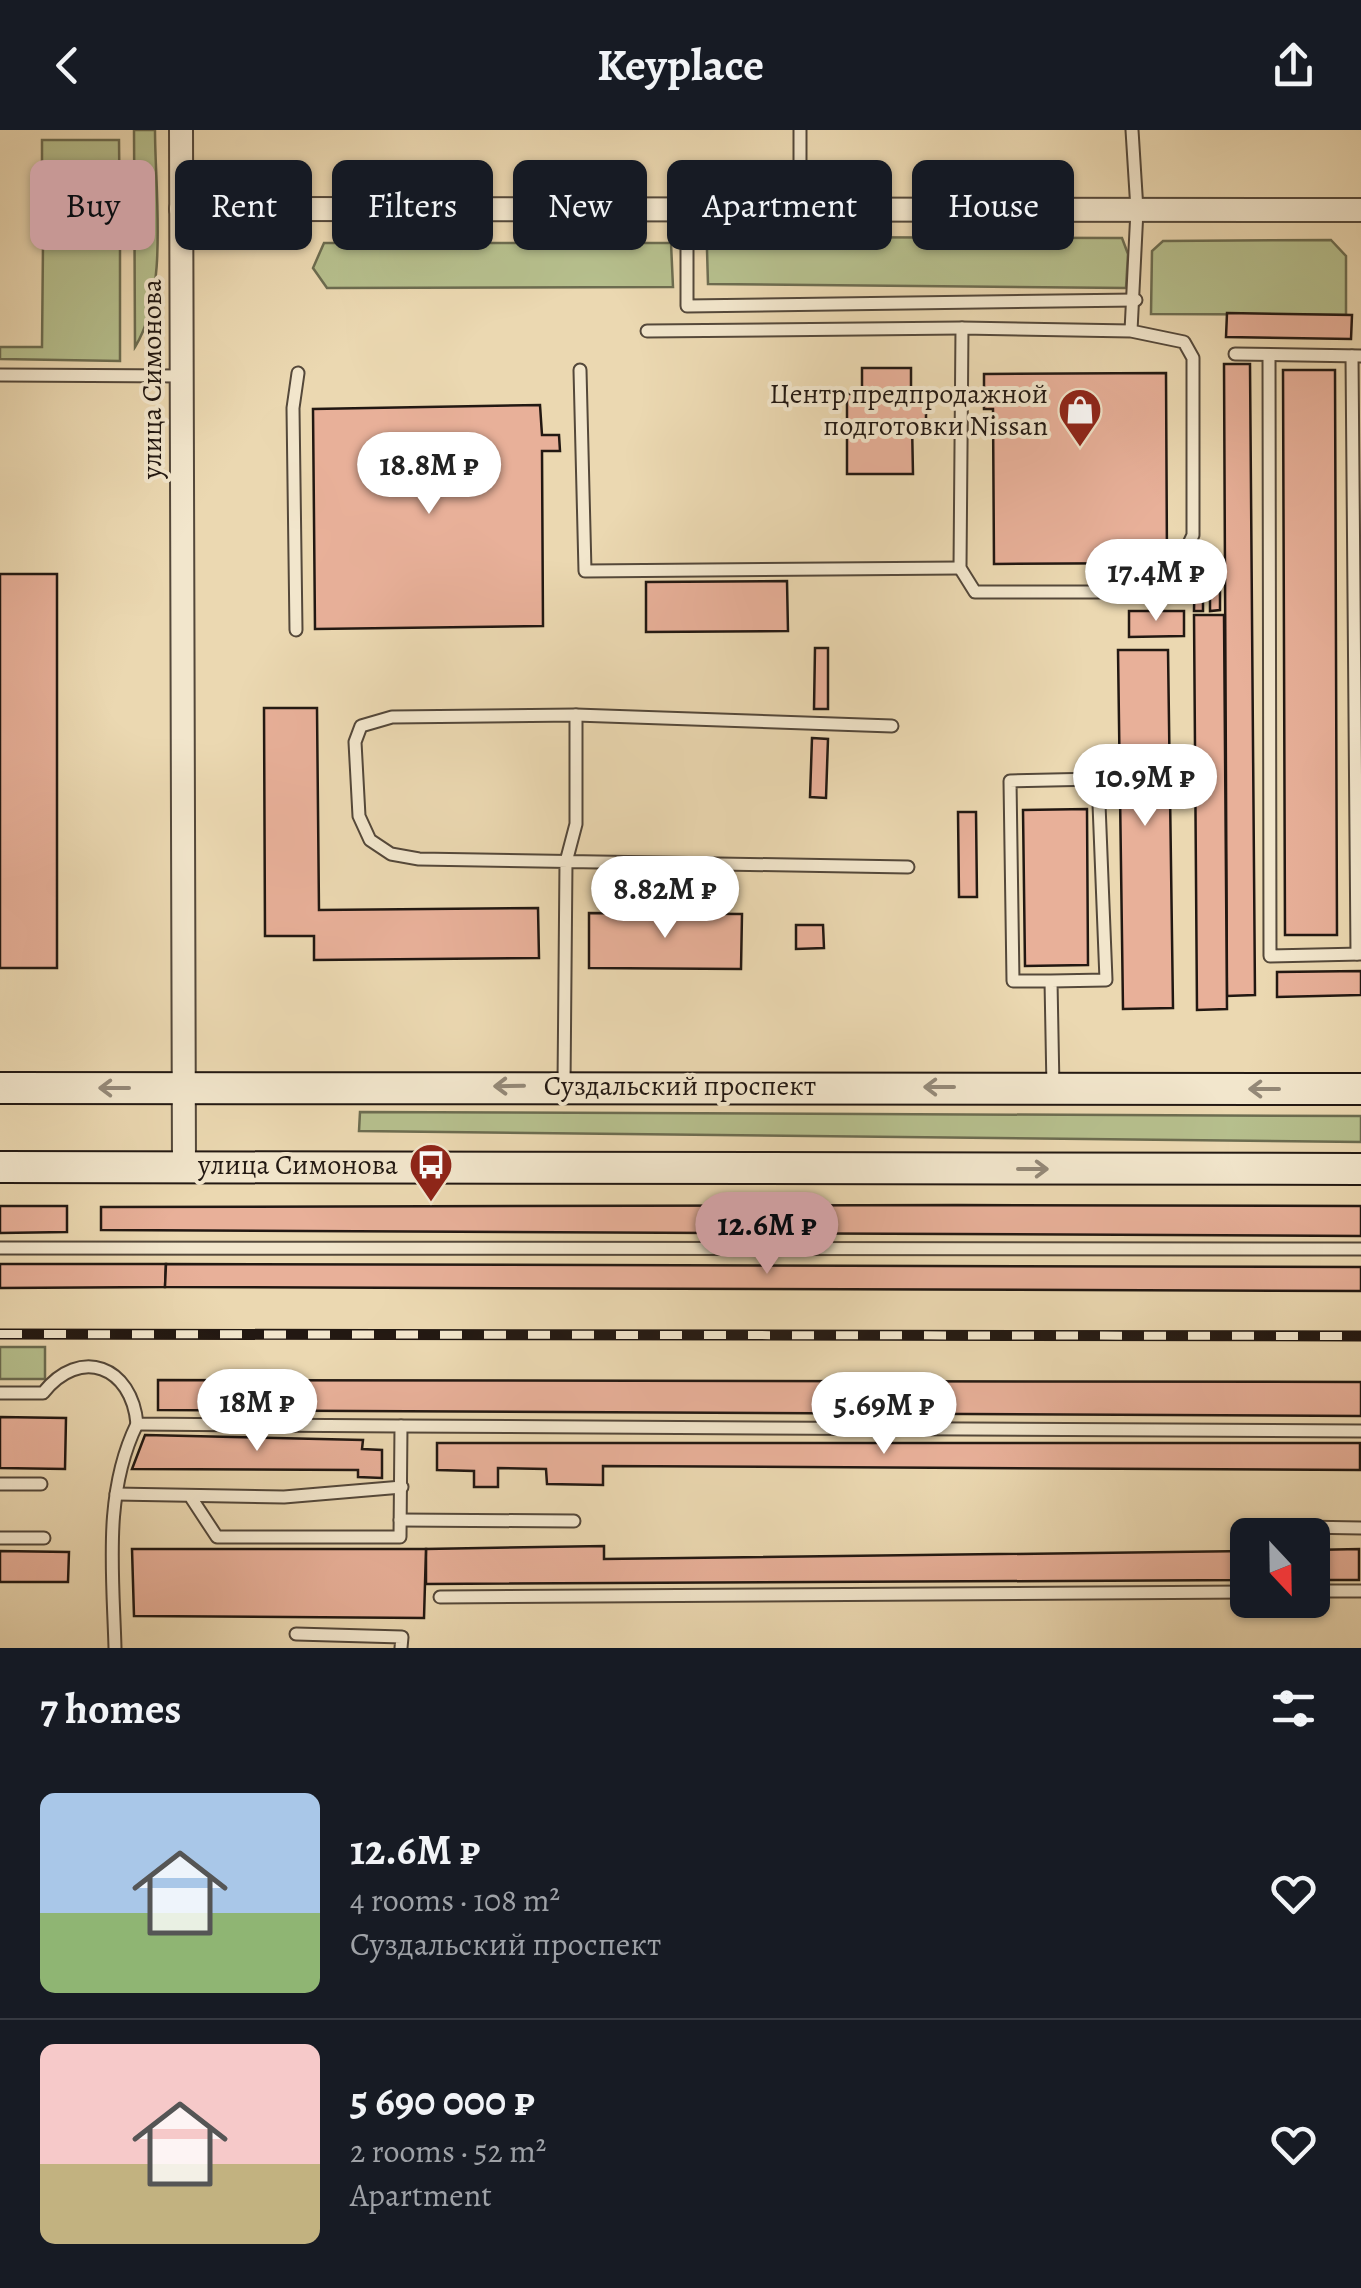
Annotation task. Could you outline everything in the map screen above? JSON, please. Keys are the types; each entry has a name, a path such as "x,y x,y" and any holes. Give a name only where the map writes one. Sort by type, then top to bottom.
{"main road":[{"name":"Суздальский проспект","path":"0,1088 1361,1089"},
{"path":"0,1166 1361,1170"}],"street":[{"name":"улица Симонова","path":"181,130 181,160"},
{"path":"312,209 667,209"},
{"path":"892,210 1361,210"},
{"name":"улица Симонова","path":"181,250 184,1168"}],"lane":[{"path":"800,130 800,160"},
{"path":"1131,331 1136,300 1137,210 1132,130"},
{"path":"687,250 687,306 1136,300"},
{"path":"647,331 962,328 1131,331 1184,342 1193,358 1193,535 1182,558 1181,592 975,592 960,568 962,328"},
{"path":"1235,354 1357,356 1359,954 1270,956 1269,355"},
{"path":"580,370 585,571 960,568"},
{"path":"296,630 293,408 298,373"},
{"path":"0,375 182,376"},
{"path":"892,726 576,716 392,716 362,726 354,742 359,816 370,840 392,854 418,859 908,867"},
{"path":"564,1086 566,862 576,824 576,716"},
{"path":"1098,779 1106,980 1051,981 1013,981 1010,781 1098,779"},
{"path":"1051,981 1053,1088"},
{"path":"0,1248 1361,1248"},
{"path":"0,1393 43,1393 59,1372 71,1366 111,1373 128,1388 136,1424 120,1462 116,1494 115,1648"},
{"path":"136,1424 1361,1431"},
{"path":"192,1499 217,1538 400,1537 400,1426"},
{"path":"0,1484 42,1484"},
{"path":"116,1494 192,1499 402,1488"},
{"path":"400,1520 574,1521"},
{"path":"1330,1527 1361,1528"},
{"path":"0,1538 44,1538"},
{"path":"1330,1591 1361,1591"},
{"path":"440,1596 1230,1592"},
{"path":"296,1634 402,1637 402,1648"}],"green space":[{"path":"134,130 155,130 156,271 146,325 135,347 135,250 155,250 155,160 134,160"},
{"path":"42,140 119,140 119,160 42,160"},
{"path":"892,237 912,237 912,250 1074,250 1074,238 1122,238 1128,254 1126,288 708,284 707,250 892,250"},
{"path":"1331,240 1346,256 1346,315 1151,314 1152,251 1163,241"},
{"path":"324,243 332,243 332,250 493,250 493,243 513,243 513,250 647,250 647,243 667,243 667,250 671,250 673,287 327,288 313,268"},
{"path":"43,250 120,250 120,361 0,359 0,347 42,347"},
{"path":"360,1112 1361,1116 1361,1142 359,1131"},
{"path":"0,1347 45,1347 45,1379 0,1379"}],"building":[{"path":"1227,313 1352,315 1351,339 1226,337"},
{"path":"1224,364 1250,364 1255,995 1227,996"},
{"path":"862,368 911,368 911,394 926,393 926,423 912,423 913,474 847,474 847,394 862,394"},
{"path":"1283,370 1335,370 1337,935 1285,935"},
{"name":"Центр предпродажной подготовки Nissan","path":"1166,373 1167,563 994,564 993,409 984,409 984,374"},
{"path":"540,405 542,435 559,435 560,451 542,451 543,626 315,629 313,409"},
{"path":"1195,561 1204,561 1204,574 1210,574 1210,561 1220,562 1220,610 1210,611 1210,590 1203,591 1203,611 1194,611"},
{"path":"0,574 57,574 57,968 0,968"},
{"path":"787,581 788,631 646,632 646,582"},
{"path":"1129,611 1184,611 1184,636 1129,637"},
{"path":"1194,615 1224,615 1227,1009 1197,1010"},
{"path":"815,648 828,648 828,709 814,709"},
{"path":"1118,650 1168,650 1173,1008 1123,1009"},
{"path":"264,708 317,708 319,910 538,908 539,958 314,960 314,936 265,936"},
{"path":"812,738 828,739 826,798 810,797"},
{"path":"1087,809 1088,965 1025,966 1023,810"},
{"path":"958,812 976,812 977,897 959,897"},
{"path":"589,913 742,914 741,969 589,968"},
{"path":"796,925 823,925 824,948 796,949"},
{"path":"1361,971 1361,995 1277,997 1277,972"},
{"path":"0,1206 67,1206 67,1232 0,1233"},
{"path":"1361,1206 1361,1236 101,1230 101,1207"},
{"path":"0,1264 166,1264 165,1287 0,1288"},
{"path":"166,1264 1361,1267 1361,1291 165,1287"},
{"path":"158,1380 1361,1382 1361,1416 158,1410"},
{"path":"0,1417 66,1418 65,1469 0,1468"},
{"path":"145,1435 363,1440 362,1449 382,1450 382,1478 358,1477 358,1470 132,1469"},
{"path":"437,1443 1360,1443 1360,1470 603,1466 603,1485 547,1484 546,1469 498,1468 498,1487 474,1487 474,1471 437,1470"},
{"path":"604,1546 604,1559 1230,1551 1230,1580 426,1584 426,1549"},
{"path":"132,1549 426,1549 424,1618 134,1616"},
{"path":"1359,1549 1359,1580 1330,1580 1330,1550"},
{"path":"0,1551 69,1552 68,1582 0,1582"}],"railway":[{"path":"0,1334 1361,1336"}],"place":[{"name":"Центр предпродажной подготовки Nissan","path":"1080,448"},
{"name":"улица Симонова","path":"431,1203"}]}
